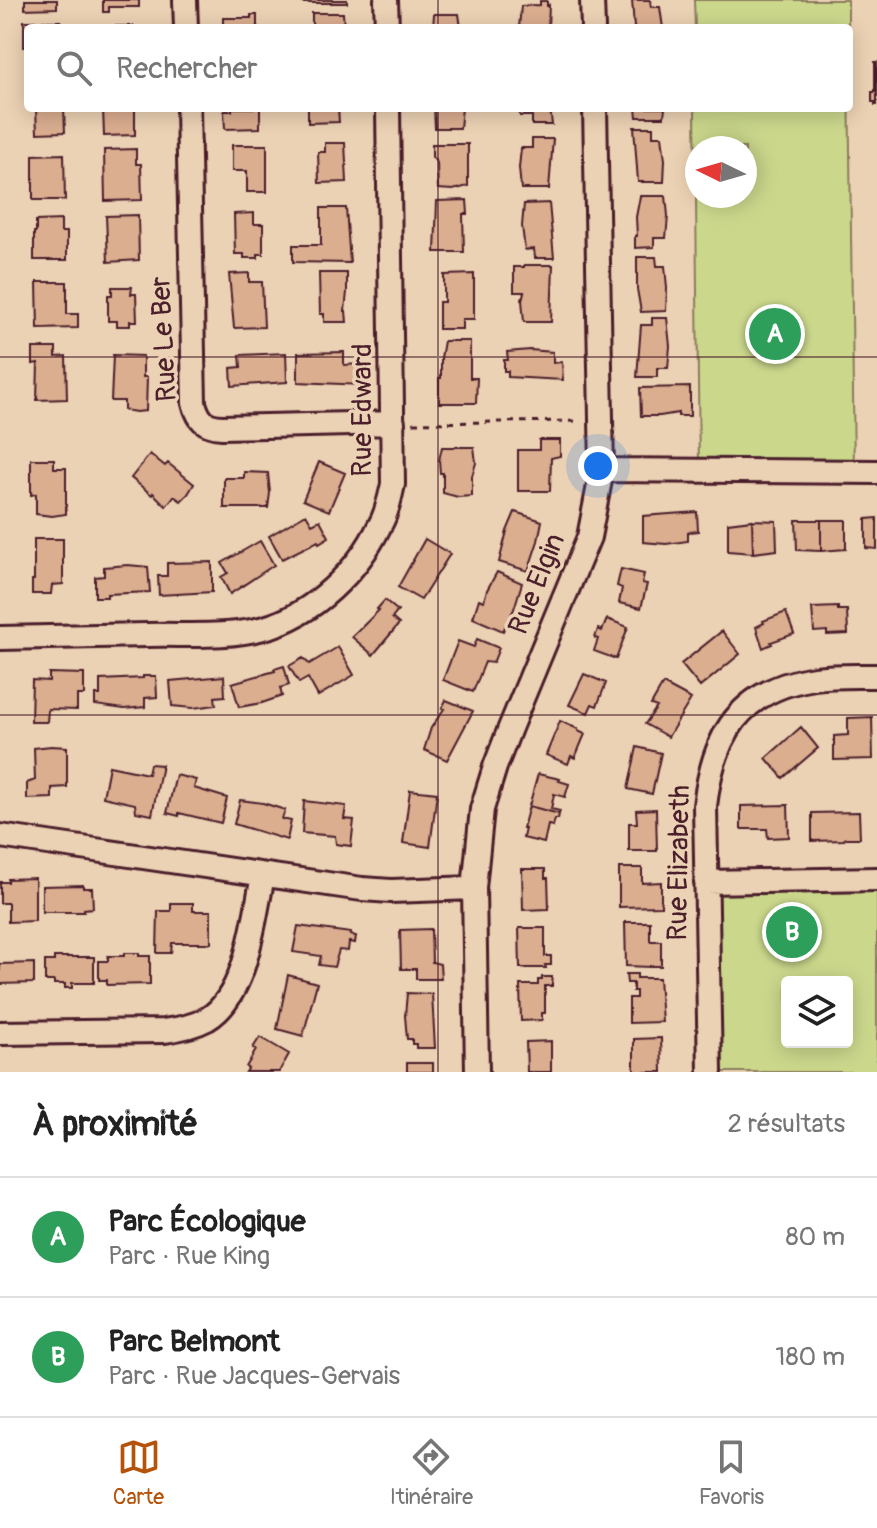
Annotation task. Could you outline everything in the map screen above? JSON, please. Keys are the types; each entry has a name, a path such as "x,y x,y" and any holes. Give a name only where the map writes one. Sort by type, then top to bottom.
{"street":[{"path":"185,0 186,24"},
{"path":"386,0 387,24"},
{"path":"592,0 593,24"},
{"name":"Rue Le Ber","path":"188,112 194,403 197,413 211,426 222,427 393,423"},
{"name":"Rue Edward","path":"0,638 230,633 263,628 284,622 321,598 369,546 381,524 393,484 388,112"},
{"name":"Rue Elgin","path":"477,1072 474,888 482,809 510,728 589,537 602,470 595,112"},
{"path":"602,470 877,472"},
{"name":"Rue Elizabeth","path":"710,1072 705,806 707,784 718,745 729,726 754,701 783,687 818,678 877,676"},
{"path":"0,836 362,889 474,888"},
{"path":"0,1033 164,1031 209,1018 221,1007 237,983 263,876"},
{"path":"706,882 877,879"}],"path":[{"path":"393,423 601,421"}],"green space":[{"path":"694,0 848,0 848,24 695,24"},
{"path":"695,112 850,112 854,473 699,471 696,208 757,208 757,136 695,136"},
{"path":"877,879 877,1072 710,1072 706,882"}],"building":[{"path":"25,0 57,0 57,8 25,9"},
{"path":"103,0 139,0 139,7 109,7 109,12 103,12"},
{"path":"303,0 347,0 347,3 303,3"},
{"path":"632,0 650,0 651,7 660,7 662,24 634,24"},
{"path":"540,1 547,1 549,5 548,24 519,24 521,6 540,5"},
{"path":"312,13 343,13 344,24 312,24"},
{"path":"434,14 459,14 460,24 433,24"},
{"path":"251,15 257,15 257,24 223,24 223,18 251,18"},
{"path":"24,21 61,21 61,24 24,24"},
{"path":"877,62 877,105 872,102"},
{"path":"36,112 64,112 65,132 37,133"},
{"path":"103,112 135,112 135,135 104,136"},
{"path":"224,112 260,112 260,128 225,129"},
{"path":"308,112 338,112 339,122 308,123"},
{"path":"434,112 462,112 460,128 435,128"},
{"path":"520,112 550,112 552,125 532,125 532,116 520,116"},
{"path":"636,112 665,112 664,117 637,117"},
{"path":"634,127 653,127 653,136 662,136 664,182 638,182"},
{"path":"532,139 553,139 549,189 521,189 521,148 532,148"},
{"path":"325,143 345,143 347,182 319,183 318,152 325,152"},
{"path":"432,144 468,144 468,186 453,190 438,189 437,163 432,157"},
{"path":"232,145 267,145 267,192 247,192 247,171 232,171"},
{"path":"136,149 136,164 141,164 142,200 105,201 104,150"},
{"path":"64,154 65,200 33,200 33,155"},
{"path":"640,196 666,196 666,238 654,238 654,247 635,248"},
{"path":"467,200 468,214 463,214 464,252 435,252 437,201"},
{"path":"549,203 554,258 535,258 534,249 525,250 522,226 524,204"},
{"path":"321,208 346,208 350,263 293,262 293,245 321,245"},
{"path":"254,213 254,224 263,224 263,254 258,254 258,258 244,258 244,254 235,254 234,214"},
{"path":"138,215 139,260 108,262 106,216"},
{"path":"61,220 61,232 67,232 67,260 34,260 36,221"},
{"path":"637,257 656,257 657,266 665,266 666,311 641,312"},
{"path":"553,265 551,322 524,322 524,292 514,292 514,267"},
{"path":"249,273 249,282 262,282 264,327 234,328 229,274"},
{"path":"319,273 347,273 347,322 324,322 324,314 320,314"},
{"path":"474,274 474,319 462,319 462,329 439,329 439,302 444,302 444,275"},
{"path":"37,282 67,282 67,314 78,314 78,328 38,329"},
{"path":"112,287 132,287 131,294 136,294 137,321 130,321 130,326 117,326 117,321 108,321 108,295 112,295"},
{"path":"652,318 667,318 670,346 668,368 657,368 657,377 637,377 641,325 652,325"},
{"path":"444,341 470,341 470,378 477,378 476,403 439,403"},
{"path":"33,348 56,348 56,357 66,356 67,399 37,400 38,363 33,364"},
{"path":"344,352 344,365 362,364 362,385 298,382 298,353"},
{"path":"507,352 553,352 553,363 562,362 563,380 508,377 508,371 504,371"},
{"path":"286,353 287,382 232,386 231,368 241,367 240,355"},
{"path":"113,355 143,356 143,377 147,377 146,411 124,410 124,401 111,401"},
{"path":"690,387 690,416 678,416 678,413 641,416 640,388"},
{"path":"539,440 560,440 560,456 551,458 550,491 518,491 518,450 539,450"},
{"path":"442,447 474,447 476,463 472,476 472,496 458,497 443,493 443,473 440,473 439,460"},
{"path":"150,454 165,466 168,463 194,484 181,501 174,496 166,506 131,478"},
{"path":"31,459 54,459 54,468 66,468 66,514 36,514 36,494 31,495"},
{"path":"319,462 345,473 329,511 303,500"},
{"path":"244,472 268,473 268,508 224,508 224,478 244,478"},
{"path":"515,512 542,521 528,571 499,562"},
{"path":"697,512 698,531 688,532 688,541 666,544 643,542 643,516"},
{"path":"306,514 312,524 320,520 329,537 282,559 269,536"},
{"path":"877,518 877,549 866,548 866,519"},
{"path":"752,520 753,553 728,551 728,523"},
{"path":"752,520 776,521 777,550 753,553"},
{"path":"796,520 821,520 821,551 797,550"},
{"path":"821,520 846,520 846,549 821,551"},
{"path":"34,539 63,539 63,584 52,585 51,594 32,594"},
{"path":"425,539 450,554 421,600 398,587"},
{"path":"260,541 274,565 230,594 221,577 228,573 222,563"},
{"path":"212,562 212,592 159,595 158,576 167,576 167,563"},
{"path":"104,567 148,567 150,592 95,597 95,577 104,576"},
{"path":"621,569 644,574 642,583 647,584 641,608 619,603 622,588 617,586"},
{"path":"497,572 522,583 503,631 473,618 479,599 484,601"},
{"path":"385,600 398,611 392,618 399,624 373,655 352,637"},
{"path":"838,607 838,610 847,610 848,634 814,632 812,608"},
{"path":"786,612 794,634 763,648 756,627"},
{"path":"607,619 628,627 616,659 594,651 598,629 602,631"},
{"path":"722,631 740,654 700,687 681,664"},
{"path":"477,639 499,648 493,663 485,662 473,692 443,680 458,641 474,647"},
{"path":"338,647 354,675 318,696 308,678 299,683 289,666 303,658 309,664"},
{"path":"284,666 289,685 280,688 282,696 239,707 232,683"},
{"path":"49,673 84,674 84,695 77,695 77,710 48,709 47,722 31,722 32,680 49,681"},
{"path":"584,674 606,683 597,706 592,704 588,713 569,705"},
{"path":"156,676 157,697 145,698 145,707 124,709 95,705 95,695 100,695 100,680"},
{"path":"224,676 225,696 215,697 216,705 193,708 172,706 170,681"},
{"path":"663,684 691,699 668,737 645,724 657,707 651,705"},
{"path":"446,700 473,711 447,760 424,750 431,728 444,709"},
{"path":"872,717 873,759 834,760 834,736 848,735 848,718"},
{"path":"560,721 585,734 575,758 571,756 568,764 546,755"},
{"path":"801,727 818,748 783,778 766,758"},
{"path":"67,747 67,787 52,788 52,798 27,799 27,783 35,780 34,748"},
{"path":"637,747 661,753 652,794 628,789"},
{"path":"150,764 162,765 152,815 136,812 135,804 103,797 109,766 148,774"},
{"path":"538,774 569,784 565,797 554,794 551,809 560,811 559,814 529,806"},
{"path":"176,775 196,780 194,788 227,798 221,823 167,813"},
{"path":"410,790 437,793 430,847 403,843"},
{"path":"240,800 285,810 282,819 291,821 287,840 234,824"},
{"path":"304,801 346,806 344,819 354,820 351,846 336,844 335,836 302,833"},
{"path":"788,805 789,837 768,838 767,829 741,829 741,806"},
{"path":"529,806 559,814 553,826 548,825 544,843 523,838"},
{"path":"656,809 657,851 629,851 629,823 637,823 636,810"},
{"path":"859,812 860,838 812,841 812,813"},
{"path":"619,868 642,868 642,883 661,882 661,906 619,907"},
{"path":"522,869 545,869 549,909 523,910"},
{"path":"35,878 35,921 8,922 8,903 0,903 0,882"},
{"path":"83,885 83,888 92,888 93,908 84,909 84,912 42,912 42,886"},
{"path":"171,903 193,903 193,911 211,911 211,943 172,943 171,953 157,953 158,911 171,911"},
{"path":"625,922 650,922 650,941 661,941 661,966 626,966"},
{"path":"298,926 351,933 356,936 355,943 349,942 348,951 339,950 334,967 319,965 321,956 293,952"},
{"path":"519,928 545,928 545,956 551,956 551,965 545,965 546,968 520,968"},
{"path":"431,929 432,962 440,964 441,979 416,979 416,969 401,969 400,930"},
{"path":"124,953 150,956 150,984 107,985 107,980 99,980 99,961 108,961 108,956 124,956"},
{"path":"54,957 94,957 94,983 72,983 72,988 65,988 65,984 45,981 45,961 54,961"},
{"path":"34,963 34,983 0,984 0,964"},
{"path":"626,974 637,974 637,978 659,978 662,1022 629,1023 629,998 636,998 636,991 633,991 633,983 627,983"},
{"path":"288,975 317,983 303,1036 277,1029"},
{"path":"542,977 552,977 552,986 545,986 542,1020 521,1021 520,985 538,985"},
{"path":"407,993 432,994 435,1048 416,1048 412,1039 407,1039"},
{"path":"260,1037 289,1054 279,1072 246,1072 256,1050 253,1048"},
{"path":"661,1038 662,1072 634,1072 634,1039"},
{"path":"551,1041 551,1072 527,1072 526,1042"},
{"path":"407,1063 433,1063 433,1072 407,1072"}],"place":[{"name":"Parc Écologique","path":"775,334"},
{"name":"Parc Belmont","path":"792,932"}]}
